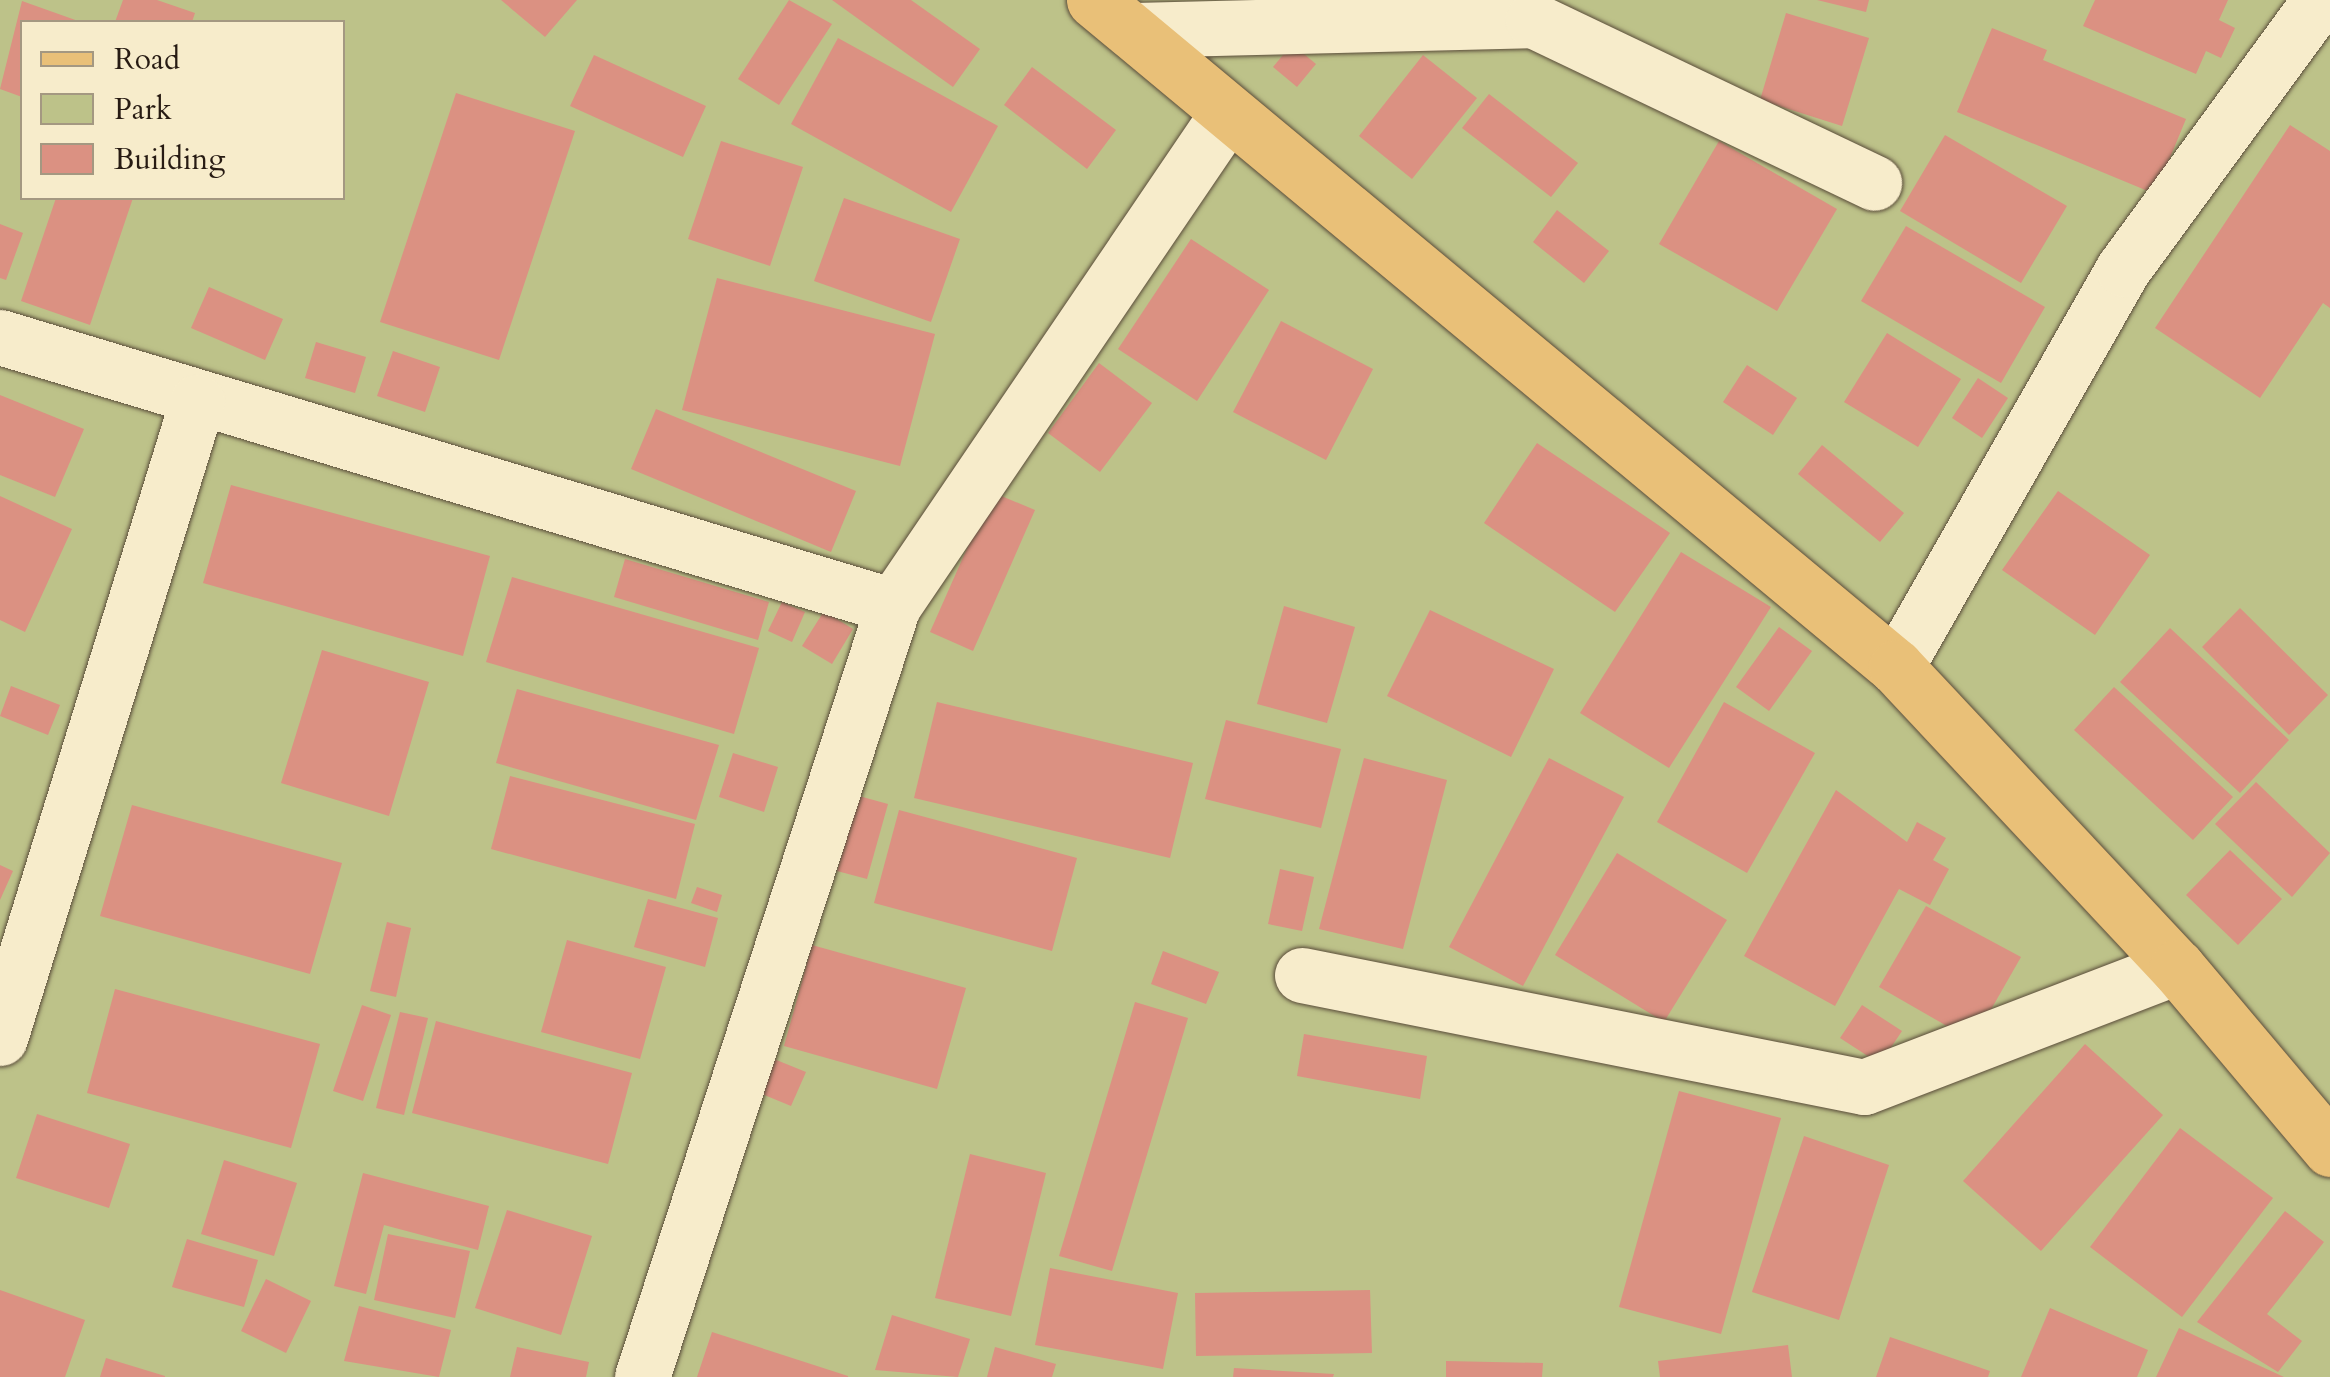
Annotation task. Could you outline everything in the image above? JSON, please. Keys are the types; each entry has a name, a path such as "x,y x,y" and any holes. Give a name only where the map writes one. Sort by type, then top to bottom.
{"main road":[{"path":"1113,15 1225,117 1896,667 2178,966 2330,1149"}],"street":[{"path":"1896,667 2124,269 2320,0"},
{"path":"1113,15 1536,10 1874,183"},
{"path":"642,1377 893,606 1225,117"},
{"path":"0,337 197,402 893,606"},
{"path":"0,1038 197,402"},
{"path":"1302,975 1864,1087 2178,966"}],"green space":[{"path":"0,0 2330,0 2330,1377 0,1377"}],"building":[{"path":"123,0 157,0 195,13 193,20 116,20"},
{"path":"501,0 577,0 545,37"},
{"path":"789,0 832,24 779,105 738,79"},
{"path":"832,0 911,0 980,49 953,87"},
{"path":"1817,0 1869,0 1866,12"},
{"path":"2095,0 2228,0 2219,20 2235,28 2221,58 2206,51 2196,74 2083,26"},
{"path":"22,1 75,20 20,20 20,96 0,89"},
{"path":"1786,13 1869,38 1842,126 1760,100"},
{"path":"1992,28 2047,50 2043,60 2186,119 2155,194 1957,112"},
{"path":"838,38 998,126 951,212 791,124"},
{"path":"1292,44 1316,64 1297,87 1273,67"},
{"path":"594,55 706,106 683,157 570,106"},
{"path":"1423,55 1477,98 1412,179 1359,136"},
{"path":"1032,67 1116,130 1087,169 1004,105"},
{"path":"456,93 575,131 499,360 380,322"},
{"path":"1489,94 1578,163 1551,197 1462,128"},
{"path":"2290,125 2330,151 2330,308 2323,303 2260,398 2155,328"},
{"path":"1945,135 2067,206 2021,283 1900,211"},
{"path":"721,141 803,167 770,266 688,239"},
{"path":"1719,141 1837,209 1777,311 1659,244"},
{"path":"844,198 960,239 931,322 814,281"},
{"path":"55,200 132,200 90,325 21,301"},
{"path":"1557,210 1609,251 1584,283 1533,242"},
{"path":"0,224 23,233 6,280 0,278"},
{"path":"1906,226 2045,307 2001,383 1861,301"},
{"path":"1191,239 1269,290 1197,401 1118,349"},
{"path":"717,278 935,334 900,466 682,410"},
{"path":"209,287 283,319 265,360 191,328"},
{"path":"1281,321 1373,369 1326,460 1233,412"},
{"path":"1887,333 1961,379 1918,447 1844,402"},
{"path":"316,342 366,357 355,393 305,378"},
{"path":"393,351 440,367 425,412 377,396"},
{"path":"1099,363 1152,403 1100,472 1048,433"},
{"path":"1747,365 1797,398 1773,435 1723,402"},
{"path":"1978,378 2008,398 1982,438 1952,418"},
{"path":"0,395 84,429 55,497 0,475"},
{"path":"656,409 856,491 831,552 631,469"},
{"path":"1537,443 1670,533 1615,612 1484,523"},
{"path":"1822,445 1904,513 1880,542 1798,474"},
{"path":"231,485 490,556 463,656 203,583"},
{"path":"2058,491 2150,555 2095,635 2002,570"},
{"path":"992,492 1035,510 973,651 930,632"},
{"path":"0,496 72,529 25,632 0,620"},
{"path":"1681,552 1771,607 1669,768 1580,713"},
{"path":"625,559 769,602 758,640 614,597"},
{"path":"512,577 759,648 734,734 486,662"},
{"path":"782,602 805,612 792,642 768,631"},
{"path":"1284,606 1355,627 1327,723 1257,704"},
{"path":"2240,608 2328,695 2289,735 2202,647"},
{"path":"1430,610 1554,669 1511,757 1387,696"},
{"path":"824,611 853,629 832,664 802,646"},
{"path":"1779,627 1812,651 1769,711 1736,687"},
{"path":"2170,628 2289,740 2240,793 2120,682"},
{"path":"322,650 429,682 389,816 281,783"},
{"path":"11,686 60,705 48,735 0,716"},
{"path":"2114,687 2233,797 2193,840 2074,730"},
{"path":"517,689 719,745 696,820 496,763"},
{"path":"937,702 1193,763 1170,858 914,798"},
{"path":"1724,702 1815,753 1747,873 1657,822"},
{"path":"1226,720 1341,749 1321,828 1205,799"},
{"path":"733,753 778,767 764,812 719,797"},
{"path":"1364,758 1447,780 1403,949 1319,929"},
{"path":"1549,758 1624,797 1523,986 1449,947"},
{"path":"510,776 695,824 676,899 491,849"},
{"path":"2256,782 2330,853 2292,897 2215,824"},
{"path":"1836,790 1907,842 1917,822 1946,838 1933,860 1949,869 1930,905 1899,889 1835,1006 1744,956"},
{"path":"859,796 888,804 867,879 837,871"},
{"path":"132,805 342,863 310,974 100,916"},
{"path":"899,810 1077,858 1052,951 874,903"},
{"path":"2230,850 2282,899 2238,945 2186,895"},
{"path":"1617,853 1727,920 1664,1022 1555,955"},
{"path":"0,865 13,871 0,900"},
{"path":"1280,869 1314,877 1302,931 1268,924"},
{"path":"697,887 722,895 717,912 691,903"},
{"path":"648,899 718,918 705,967 634,947"},
{"path":"1926,906 2021,957 1973,1041 1879,987"},
{"path":"387,922 411,928 396,997 370,991"},
{"path":"567,940 666,967 640,1059 541,1032"},
{"path":"812,945 966,988 937,1089 784,1046"},
{"path":"1163,951 1219,972 1206,1004 1151,984"},
{"path":"115,989 320,1044 291,1148 87,1093"},
{"path":"1135,1002 1188,1018 1112,1271 1059,1256"},
{"path":"362,1005 391,1015 363,1101 333,1091"},
{"path":"1862,1005 1902,1031 1880,1064 1840,1038"},
{"path":"400,1012 428,1018 404,1115 376,1108"},
{"path":"436,1021 632,1073 608,1164 412,1113"},
{"path":"1304,1034 1427,1056 1420,1099 1297,1076"},
{"path":"2085,1044 2163,1115 2041,1251 1963,1181"},
{"path":"769,1057 806,1072 791,1106 755,1091"},
{"path":"1679,1091 1781,1118 1721,1334 1619,1307"},
{"path":"37,1114 130,1144 109,1208 16,1178"},
{"path":"2180,1128 2273,1198 2182,1317 2090,1247"},
{"path":"1804,1136 1889,1165 1839,1320 1752,1292"},
{"path":"970,1154 1046,1173 1011,1316 935,1298"},
{"path":"224,1160 297,1183 274,1256 201,1234"},
{"path":"363,1173 489,1206 478,1250 384,1225 366,1294 334,1286"},
{"path":"507,1210 592,1236 561,1335 475,1308"},
{"path":"2285,1211 2324,1242 2267,1314 2302,1341 2278,1372 2197,1322"},
{"path":"388,1234 470,1251 455,1318 374,1300"},
{"path":"187,1239 258,1260 244,1307 172,1287"},
{"path":"1050,1268 1178,1293 1163,1369 1035,1345"},
{"path":"266,1279 311,1301 286,1353 241,1331"},
{"path":"0,1290 85,1320 65,1377 0,1377"},
{"path":"1370,1290 1372,1353 1196,1356 1195,1293"},
{"path":"359,1306 451,1330 439,1377 344,1361"},
{"path":"2050,1308 2148,1350 2137,1377 2021,1377"},
{"path":"892,1315 970,1339 958,1377 875,1370"},
{"path":"2179,1328 2232,1353 2284,1377 2156,1377"},
{"path":"712,1332 848,1376 848,1377 697,1377"},
{"path":"1890,1337 1990,1371 1988,1377 1876,1377"},
{"path":"1788,1345 1792,1377 1660,1377 1658,1361"},
{"path":"517,1347 589,1362 586,1377 510,1377"},
{"path":"995,1347 1056,1364 1052,1377 987,1377"},
{"path":"106,1358 165,1376 165,1377 100,1377"},
{"path":"1446,1361 1543,1363 1542,1377 1446,1377"},
{"path":"1234,1368 1334,1374 1233,1377"}]}
